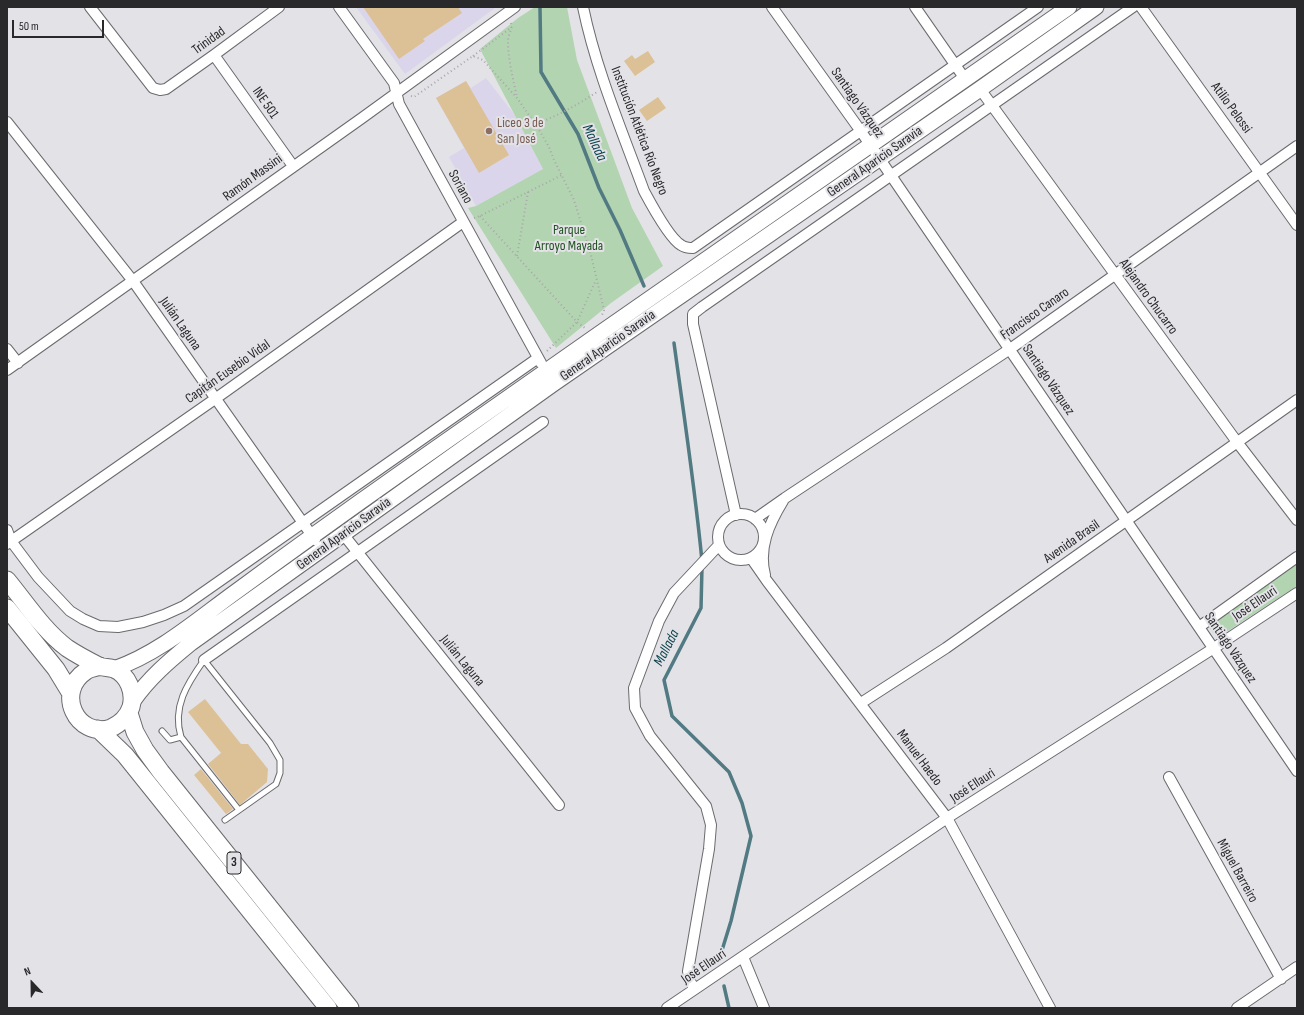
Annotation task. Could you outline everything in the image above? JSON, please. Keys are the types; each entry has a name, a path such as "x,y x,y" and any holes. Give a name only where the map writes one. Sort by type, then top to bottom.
{"highway":[{"name":"3","path":"7,580 49,631 68,648 125,677 131,688 131,707 135,732 145,750 350,1008"},
{"name":"3","path":"7,608 56,668 70,692 71,705 76,716 86,725 98,729 125,755 328,1008"},
{"path":"70,692 76,679 87,670 107,668"},
{"path":"98,729 110,728 121,722 131,707"}],"main road":[{"name":"General Aparicio Saravia","path":"107,668 132,663 145,656 312,536 542,365 870,146 1069,7"},
{"name":"General Aparicio Saravia","path":"131,707 144,686 181,651 553,384 980,89 1096,7"}],"street":[{"name":"Trinidad","path":"90,7 153,88 160,90 166,89 279,7"},
{"name":"Soriano","path":"339,7 394,83 399,104 553,384"},
{"name":"Institución Atlética Río Negro","path":"583,7 606,85 644,191 676,242 683,246 693,248 860,130"},
{"name":"Santiago Vázquez","path":"772,7 860,130 1296,768"},
{"path":"915,7 966,79"},
{"path":"860,130 1038,7"},
{"name":"General Aparicio Saravia","path":"736,515 693,324 693,314 1133,7"},
{"name":"Atilio Pelossi","path":"1141,7 1297,225"},
{"name":"Ramón Massini","path":"7,370 397,93 512,9"},
{"name":"INE 501","path":"214,55 293,166"},
{"name":"Alejandro Chucarro","path":"980,89 1114,275 1237,442 1297,520"},
{"name":"Julián Laguna","path":"7,122 133,281 322,549"},
{"name":"Francisco Canaro","path":"755,519 1010,349 1297,146"},
{"name":"Capitán Eusebio Vidal","path":"9,542 215,399 463,222"},
{"path":"7,349 18,362"},
{"name":"General Aparicio Saravia","path":"7,530 9,542 38,577 70,611 99,626 118,627 143,622 184,606 303,523 542,365"},
{"name":"Avenida Brasil","path":"861,703 946,648 1297,400"},
{"name":"General Aparicio Saravia","path":"204,660 357,551 543,422"},
{"path":"709,554 718,553 738,560 751,558 764,543 775,515 785,498"},
{"path":"726,555 719,545 718,532 725,521 736,515 743,514 755,519 762,530 764,543 763,565 767,581"},
{"name":"Julián Laguna","path":"343,534 559,804"},
{"path":"695,989 689,980 688,971 711,825 706,806 650,736 635,708 634,688 659,621 674,593 719,545"},
{"name":"José Ellauri","path":"1199,627 1297,557"},
{"name":"Manuel Haedo","path":"751,558 947,818 1050,1008"},
{"name":"José Ellauri","path":"667,1008 947,818 1214,648 1297,593"},
{"name":"Miguel Barreiro","path":"1169,776 1281,978"},
{"path":"743,957 764,1008"},
{"path":"1237,1008 1297,967"}],"lane":[{"path":"225,820 276,784 280,773 280,760 270,744 204,660 188,684 179,706 179,729 182,737 239,810"},
{"path":"162,731 170,740 182,737"}],"path":[{"path":"512,9 512,27 508,40 512,75 517,98"},
{"path":"397,93 414,97 512,27"},
{"path":"473,56 483,60 517,98 549,147 574,200 597,280 604,310 602,317"},
{"path":"535,124 572,108 606,85"},
{"path":"463,222 480,216 562,175"},
{"path":"517,257 528,192"},
{"path":"480,216 577,322 588,330"},
{"path":"542,365 577,322 597,280"}],"shaded area":[{"path":"356,7 495,7 495,8 405,74"},
{"name":"Liceo 3 de San José","path":"486,78 514,114 543,169 476,206 449,157 464,148 436,98 466,81 471,88"}],"green space":[{"name":"Parque Arroyo Mayada","path":"535,7 567,7 577,60 632,208 663,266 611,303 556,348 468,208 476,206 543,169 480,49 518,18"},
{"path":"1297,563 1297,586 1217,638 1208,626"}],"building":[{"path":"363,7 458,7 462,13 423,39 425,41 399,59"},
{"path":"648,51 655,62 635,76 624,61 632,55 635,59"},
{"path":"466,81 509,155 479,173 436,98"},
{"path":"658,97 666,108 647,121 639,110"},
{"path":"205,699 241,744 248,744 268,769 267,782 240,805 208,764 221,753 188,712"},
{"path":"201,769 233,809 226,814 194,775"}],"waterway":[{"name":"Mallada","path":"540,8 541,72 578,134 599,188 620,230 644,286"},
{"name":"Mallada","path":"674,343 693,479 702,561"},
{"name":"Mallada","path":"702,567 701,608 664,680 672,716 729,772 742,803 751,836 731,921 719,960"},
{"name":"Mallada","path":"724,986 729,1008"}],"place":[{"name":"Liceo 3 de San José","path":"489,131"}]}
